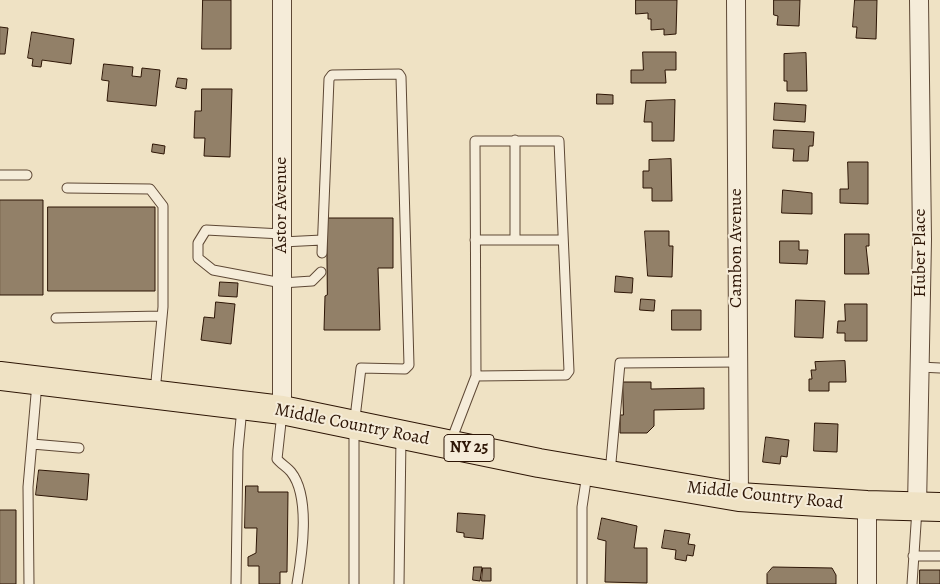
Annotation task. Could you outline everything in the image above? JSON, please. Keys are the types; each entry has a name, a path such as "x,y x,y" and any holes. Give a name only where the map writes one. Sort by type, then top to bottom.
{"main road":[{"name":"Middle Country Road","path":"0,376 282,410 401,436 599,474 739,497 928,507"}],"street":[{"name":"Astor Avenue","path":"282,0 282,410"},
{"name":"Cambon Avenue","path":"736,0 739,497"},
{"name":"Huber Place","path":"919,0 922,239 920,367 928,507"},
{"path":"866,584 868,505"}],"lane":[{"path":"322,253 330,77 401,75 409,365 406,369 361,368 354,426 354,584"},
{"path":"515,140 515,240"},
{"path":"450,444 476,376 476,141 559,141 568,374 476,376"},
{"path":"0,175 27,175"},
{"path":"66,188 150,189 163,206 162,316 155,395"},
{"path":"321,272 312,281 282,283 213,270 198,258 198,242 206,230 322,240"},
{"path":"475,240 562,240"},
{"path":"56,318 162,316"},
{"path":"582,584 582,507 599,474 620,363 738,362"},
{"path":"920,367 940,368"},
{"path":"29,584 28,487 38,380"},
{"path":"236,584 238,450 242,406"},
{"path":"282,410 276,447 277,458 282,466 291,472 302,497 302,555 297,584"},
{"path":"399,584 401,436"},
{"path":"32,444 79,448"},
{"path":"912,584 913,556 928,507"},
{"path":"913,556 940,556"}],"building":[{"path":"203,0 231,0 231,49 202,49"},
{"path":"636,0 677,0 676,34 664,35 664,29 651,30 651,19 648,19 648,13 636,14"},
{"path":"774,0 800,0 799,26 777,25 778,16 774,15"},
{"path":"855,0 877,0 876,39 856,38 857,27 853,27"},
{"path":"0,27 8,28 5,54 0,54"},
{"path":"32,32 74,39 71,64 42,60 41,67 32,66 33,59 28,58"},
{"path":"643,52 676,52 676,70 665,70 666,83 631,83 631,70 643,70"},
{"path":"806,53 807,91 787,91 787,81 784,81 784,54"},
{"path":"104,64 133,67 132,76 141,77 142,68 160,70 156,106 107,101 109,81 102,80"},
{"path":"178,78 187,79 186,89 176,87"},
{"path":"202,89 232,89 230,157 204,156 205,138 194,138 195,111 201,111"},
{"path":"597,94 613,95 613,104 597,104"},
{"path":"675,100 674,141 652,141 652,122 644,122 646,101"},
{"path":"775,103 806,105 805,122 774,120"},
{"path":"774,130 814,132 813,146 809,146 808,161 793,161 794,149 773,148"},
{"path":"153,144 165,146 164,154 152,152"},
{"path":"671,159 672,201 652,201 652,188 643,188 643,171 649,171 649,160"},
{"path":"848,162 868,162 868,204 840,203 840,189 848,189"},
{"path":"783,190 812,193 812,214 782,213"},
{"path":"0,200 43,200 43,295 0,295"},
{"path":"48,207 155,207 155,291 48,291"},
{"path":"327,218 393,218 393,268 378,268 380,330 324,330 325,296 327,295"},
{"path":"645,231 669,231 669,246 673,246 672,277 648,276"},
{"path":"845,234 869,234 869,246 866,246 869,274 845,274"},
{"path":"780,241 799,241 799,250 808,250 807,264 780,263"},
{"path":"616,276 633,278 632,293 615,292"},
{"path":"220,282 238,283 237,297 219,296"},
{"path":"641,299 655,300 654,311 640,310"},
{"path":"796,300 825,301 823,338 795,337"},
{"path":"216,302 235,304 231,344 201,340 204,317 214,318"},
{"path":"845,304 867,304 867,341 845,341 845,333 837,333 838,321 845,321"},
{"path":"672,310 701,310 701,330 672,330"},
{"path":"845,361 846,382 829,382 829,391 809,391 809,379 812,379 811,370 816,370 815,362"},
{"path":"623,382 651,382 651,389 704,388 704,409 654,410 654,426 647,433 620,433 620,415 623,415"},
{"path":"815,423 838,424 837,452 814,451"},
{"path":"766,437 789,440 787,457 781,456 780,464 763,462"},
{"path":"39,470 89,474 87,500 36,495"},
{"path":"246,486 258,486 258,492 288,492 287,572 280,572 280,584 259,584 259,566 248,566 248,557 256,553 257,528 245,528"},
{"path":"0,510 16,510 16,584 0,584"},
{"path":"458,513 485,515 483,539 464,537 464,533 457,532"},
{"path":"602,518 637,526 634,548 647,548 647,583 605,582 606,541 598,539"},
{"path":"665,530 690,534 688,544 695,545 693,556 687,555 686,561 675,559 676,550 662,548"},
{"path":"474,567 482,567 480,581 473,580"},
{"path":"773,567 832,568 836,575 836,584 767,584 767,574"},
{"path":"483,568 491,568 491,581 482,581"},
{"path":"920,570 940,570 940,584 920,584"}]}
